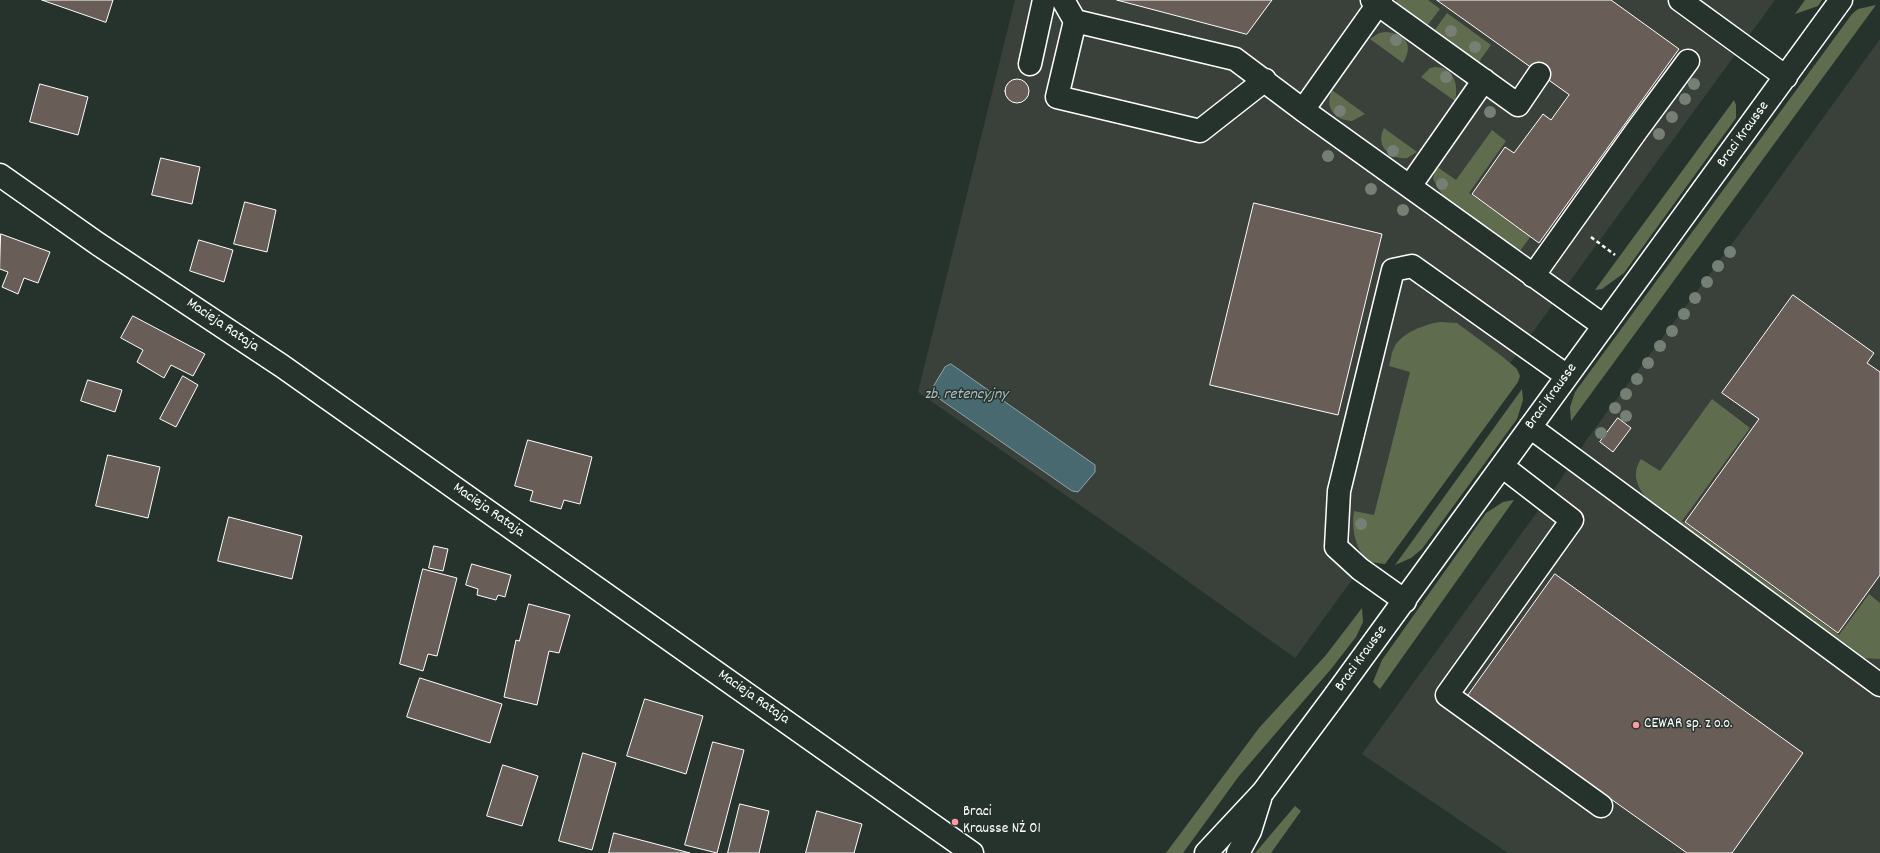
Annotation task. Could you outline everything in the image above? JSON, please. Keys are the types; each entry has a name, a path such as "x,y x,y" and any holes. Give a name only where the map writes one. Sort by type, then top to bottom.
{"street":[{"path":"1030,64 1044,0"},
{"path":"1063,0 1075,21 1057,97 1200,131 1265,80"},
{"path":"1680,0 1786,77"},
{"name":"Braci Krausse","path":"1206,853 1262,792 1405,601 1567,376 1786,77 1840,0"},
{"path":"1303,110 1377,2 1518,104 1540,74"},
{"path":"1075,21 1235,59 1303,110 1604,326"},
{"path":"1533,276 1688,60"},
{"path":"1410,186 1484,80"},
{"name":"Macieja Rataja","path":"0,175 98,244 282,366 972,853"},
{"path":"1405,601 1360,569 1336,547 1339,491 1393,270 1412,266 1567,376"},
{"path":"1530,427 1880,685"},
{"path":"1502,466 1572,520 1448,695 1602,806"},
{"name":"Braci Krausse","path":"1238,853 1250,831 1262,792"}],"path":[{"path":"1589,235 1615,255"}],"shaded area":[{"path":"1015,0 1775,0 1295,658 1150,554 918,392"},
{"path":"1880,39 1880,853 1508,853 1362,754 1561,479 1587,439 1740,233"}],"green space":[{"path":"1396,0 1428,0 1440,9 1427,26 1398,6"},
{"path":"1805,0 1822,0 1818,6 1795,14"},
{"path":"1876,5 1571,421 1570,407 1575,392 1852,14 1858,9"},
{"path":"1447,13 1491,45 1478,63 1434,31"},
{"path":"1385,32 1398,35 1406,41 1408,51 1403,63 1370,39 1379,33"},
{"path":"1435,67 1447,70 1454,78 1456,89 1455,101 1421,77 1430,68"},
{"path":"1332,90 1365,114 1352,121 1340,118 1332,112 1330,107 1329,102"},
{"path":"1734,100 1736,105 1736,118 1624,273 1602,289 1595,290"},
{"path":"1384,128 1417,152 1407,158 1395,157 1389,154 1385,150 1381,140"},
{"path":"1492,130 1506,141 1469,193 1531,236 1519,252 1444,198 1433,179 1436,166 1456,180"},
{"path":"1440,322 1457,323 1503,357 1517,369 1520,376 1518,382 1385,564 1371,562 1364,557 1357,545 1353,517 1354,511 1374,515 1410,372 1389,366 1392,352 1402,338 1414,330"},
{"path":"1522,389 1523,400 1517,419 1422,549 1411,558 1395,565"},
{"path":"1712,399 1750,428 1682,521 1839,635 1869,594 1880,603 1880,659 1862,658 1648,500 1641,490 1638,485 1636,470 1641,459 1660,471"},
{"path":"1514,500 1380,689 1373,682 1382,660 1486,513 1503,502"},
{"path":"1362,608 1363,622 1356,637 1331,669 1239,776 1183,853 1166,853 1259,728 1326,655"},
{"path":"1295,806 1301,811 1271,853 1255,853"}],"water":[{"name":"zb. retencyjny","path":"951,364 1095,465 1095,472 1078,492 1072,491 934,395 933,387 945,367"}],"building":[{"path":"42,0 113,0 106,22"},
{"path":"1117,0 1272,0 1247,34"},
{"path":"1437,0 1611,0 1679,49 1539,243 1472,194 1505,147 1514,153 1543,114 1551,120 1569,95"},
{"path":"1017,79 1026,82 1029,91 1026,100 1017,103 1008,100 1005,91 1008,82"},
{"path":"40,84 88,97 78,135 30,122"},
{"path":"161,158 200,167 192,204 152,195"},
{"path":"245,202 276,210 267,252 234,244"},
{"path":"1254,203 1382,234 1338,415 1210,385"},
{"path":"1,234 50,252 38,283 24,278 18,294 2,287 8,272 0,269"},
{"path":"199,240 233,250 224,282 190,271"},
{"path":"1793,295 1874,353 1867,363 1880,372 1880,575 1838,633 1685,522 1759,419 1722,393"},
{"path":"133,316 205,354 193,376 171,365 164,378 137,362 143,350 121,338"},
{"path":"183,376 198,385 176,427 160,419"},
{"path":"88,380 122,390 115,412 81,401"},
{"path":"1618,418 1631,428 1613,452 1600,442"},
{"path":"528,440 592,457 580,504 564,500 561,509 530,501 533,491 515,486"},
{"path":"108,455 160,467 148,518 96,506"},
{"path":"229,517 302,536 292,579 218,561"},
{"path":"434,546 448,549 443,571 429,568"},
{"path":"472,564 511,575 505,597 498,595 496,600 477,595 478,589 466,585"},
{"path":"423,569 457,578 437,656 428,654 423,671 400,664"},
{"name":"CEWAR sp. z o.o.","path":"1555,574 1803,753 1732,853 1687,853 1467,697"},
{"path":"529,604 570,615 559,653 549,651 537,705 504,697 516,640 519,641"},
{"path":"420,678 502,704 490,743 407,717"},
{"path":"645,699 703,716 686,774 627,756"},
{"path":"713,742 744,750 717,853 685,845"},
{"path":"583,753 616,763 592,850 559,841"},
{"path":"503,765 538,776 522,826 487,816"},
{"path":"740,804 769,811 759,853 728,853"},
{"path":"817,811 862,824 854,853 806,853"},
{"path":"614,833 690,853 609,853"}],"place":[{"name":"CEWAR sp. z o.o.","path":"1636,725"},
{"name":"Braci Krausse NŻ 01","path":"955,822"}]}
